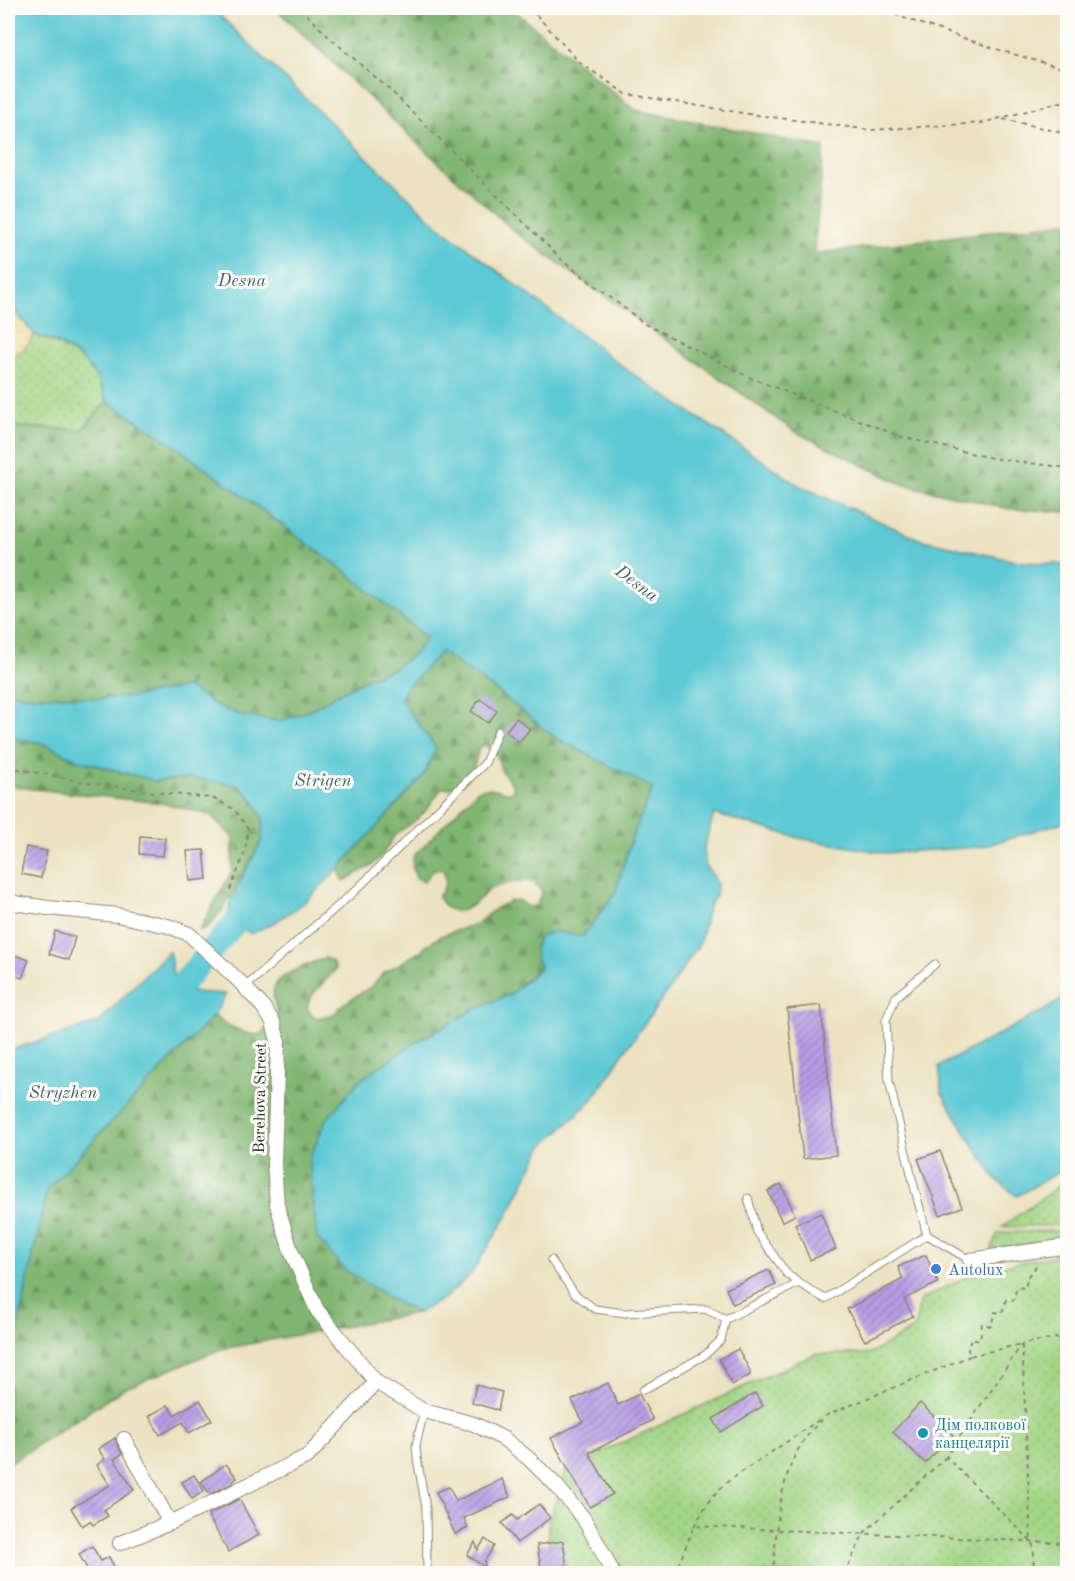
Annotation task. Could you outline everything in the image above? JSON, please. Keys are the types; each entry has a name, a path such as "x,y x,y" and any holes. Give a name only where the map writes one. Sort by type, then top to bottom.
{"street":[{"name":"Berehova Street","path":"8,902 117,915 168,926 189,934 263,1007 273,1022 278,1041 274,1163 277,1205 291,1251 317,1311 376,1382 424,1411 474,1424 504,1439 528,1458 555,1485 584,1520 613,1574"},
{"path":"970,1260 1068,1246"},
{"path":"120,1543 170,1523 308,1456 376,1382"},
{"path":"124,1440 170,1523"}],"lane":[{"path":"242,984 355,891 485,763 498,731"},
{"path":"935,964 896,997 886,1020 889,1081 927,1235 970,1260"},
{"path":"748,1198 757,1232 787,1274 825,1299 927,1235"},
{"path":"551,1260 575,1294 595,1309 625,1314 705,1309 726,1319"},
{"path":"726,1319 799,1283"},
{"path":"643,1390 705,1355 721,1340 726,1319"},
{"path":"424,1411 416,1445 426,1508 427,1574"}],"path":[{"path":"300,8 330,38 389,89 563,261 645,324 751,378 902,437 991,458 1068,468"},
{"path":"530,8 579,62 626,94 748,114 871,130 982,123 1068,100"},
{"path":"888,8 898,15 919,23 1068,70"},
{"path":"1000,118 1068,134"},
{"path":"8,767 153,792 212,798 234,809 248,829 244,852 228,892"},
{"path":"969,1356 971,1338 980,1340 982,1324 991,1326 995,1312 1002,1313 1006,1300 1013,1301 1017,1287 1025,1288 1028,1276"},
{"path":"675,1574 694,1526 711,1498 727,1482 827,1415 969,1356 1068,1336"},
{"path":"844,1574 864,1533 946,1457 1022,1344"},
{"path":"1022,1344 1030,1541"},
{"path":"773,1574 780,1502 789,1471 797,1452 810,1432 827,1415"},
{"path":"946,1457 1030,1541 1034,1550 1033,1574"},
{"path":"694,1526 1068,1543"}],"green space":[{"path":"275,8 511,8 635,110 824,147 814,254 1067,222 1067,512 1010,509 902,484 794,431 516,233 418,144"},
{"path":"35,335 62,346 78,357 92,370 99,381 107,401 83,430 8,426 8,360 25,348"},
{"path":"107,401 167,440 345,571 427,638 413,655 394,668 364,680 306,712 280,721 242,716 215,705 187,687 130,697 99,699 28,696 8,692 8,426 82,430"},
{"path":"441,652 501,694 556,738 654,788 631,840 615,894 582,937 566,933 536,958 541,966 511,994 477,1008 413,1044 359,1081 326,1120 309,1161 394,1301 418,1313 221,1349 123,1389 8,1464 8,1351 16,1336 47,1189 214,1015 217,1019 246,1033 258,1035 262,1033 278,1014 273,993 278,981 297,969 325,958 332,961 336,968 315,992 307,1008 313,1017 317,1018 334,1014 345,1003 372,986 384,973 443,935 476,924 496,908 511,901 519,900 528,907 536,906 542,892 534,883 521,881 490,889 465,909 450,910 438,897 445,884 446,878 443,870 434,869 424,881 416,878 414,872 414,856 478,790 489,788 505,792 514,791 512,784 501,770 497,755 485,745 479,747 467,779 455,787 442,788 417,819 395,835 382,855 371,866 344,881 338,869 365,839 436,748 400,699 409,685"},
{"path":"8,737 42,743 78,760 155,781 191,778 238,784 254,801 263,818 262,840 223,909 209,926 199,931 232,871 233,838 211,815 162,803 8,785"},
{"path":"1067,1180 1067,1225 1002,1227"},
{"path":"1066,1230 1067,1238 991,1249 998,1233"},
{"path":"1067,1254 1067,1573 551,1573 548,1525 567,1468 815,1354 870,1354 915,1328 920,1300 977,1272"}],"sand":[{"path":"8,303 35,335 25,348 8,360"}],"water":[{"name":"Desna","path":"8,8 212,8 435,223 627,370 800,486 919,539 1015,561 1067,565 1067,821 981,847 884,853 799,838 714,814 704,847 706,867 713,875 717,885 716,896 708,907 700,943 593,1099 542,1147 508,1215 471,1274 446,1297 418,1313 394,1301 345,1270 317,1238 309,1160 326,1120 359,1081 413,1044 477,1008 511,994 541,967 536,958 535,946 545,934 555,932 582,937 615,894 631,840 653,788 556,738 501,694 441,652 409,685 400,699 436,748 423,776 304,903 251,934 235,923 228,914 231,900 262,840 263,818 254,801 238,785 191,778 155,781 78,760 42,743 8,737 8,692 28,696 99,699 130,697 187,687 215,705 242,716 280,721 306,712 364,680 394,668 413,655 427,638 345,571 167,440 107,401 98,379 80,357 56,342 35,335 8,303"},
{"name":"Stryzhen","path":"169,951 176,991 226,994 214,1015 47,1189 16,1336 8,1351 8,1051 99,1022"},
{"path":"1067,996 1067,1167 1017,1196 997,1180 942,1093 939,1066 1047,1009"}],"building":[{"path":"480,699 497,711 488,723 471,711"},
{"path":"516,718 530,729 519,742 506,731"},
{"path":"140,836 165,838 163,856 139,854"},
{"path":"26,847 47,851 41,878 21,874"},
{"path":"204,850 207,879 190,881 187,851"},
{"path":"55,931 75,937 69,960 49,954"},
{"path":"9,953 29,960 22,978 8,973"},
{"path":"821,1005 836,1155 803,1159 787,1009"},
{"path":"940,1151 962,1207 940,1215 918,1159"},
{"path":"781,1184 795,1215 782,1222 768,1191"},
{"path":"821,1213 836,1249 810,1260 795,1224"},
{"path":"926,1255 938,1283 904,1299 913,1316 865,1341 847,1309 903,1279 898,1267"},
{"path":"769,1270 776,1285 733,1304 726,1289"},
{"path":"738,1349 750,1375 732,1385 719,1359"},
{"path":"608,1383 618,1405 639,1394 653,1420 589,1453 613,1494 590,1507 551,1438 583,1422 572,1400"},
{"path":"476,1385 502,1392 498,1410 472,1403"},
{"path":"755,1393 763,1406 721,1432 713,1419"},
{"path":"200,1400 212,1420 189,1433 183,1422 160,1435 149,1416 168,1405 174,1415"},
{"name":"Дім полкової канцелярії","path":"920,1403 953,1435 925,1463 893,1432"},
{"path":"115,1438 122,1454 114,1459 134,1490 104,1510 108,1516 93,1525 90,1521 82,1526 71,1508 110,1485 97,1465 105,1459 98,1449"},
{"path":"226,1464 237,1478 231,1484 210,1494 201,1482"},
{"path":"194,1475 204,1491 192,1499 182,1482"},
{"path":"502,1479 510,1497 464,1518 468,1528 455,1534 436,1492 449,1487 456,1501"},
{"path":"239,1499 259,1535 228,1552 208,1515"},
{"path":"539,1504 550,1518 517,1543 502,1523 513,1515 517,1520"},
{"path":"485,1539 494,1546 484,1562 486,1568 467,1555 475,1542 478,1550"},
{"path":"563,1541 568,1574 542,1574 537,1545"},
{"path":"92,1546 101,1561 109,1557 118,1574 90,1574 79,1554"}],"waterway":[{"name":"Strigen","path":"152,1014 176,991 255,900"}],"place":[{"name":"Autolux","path":"936,1269"},
{"name":"Дім полкової канцелярії","path":"923,1433"}]}
